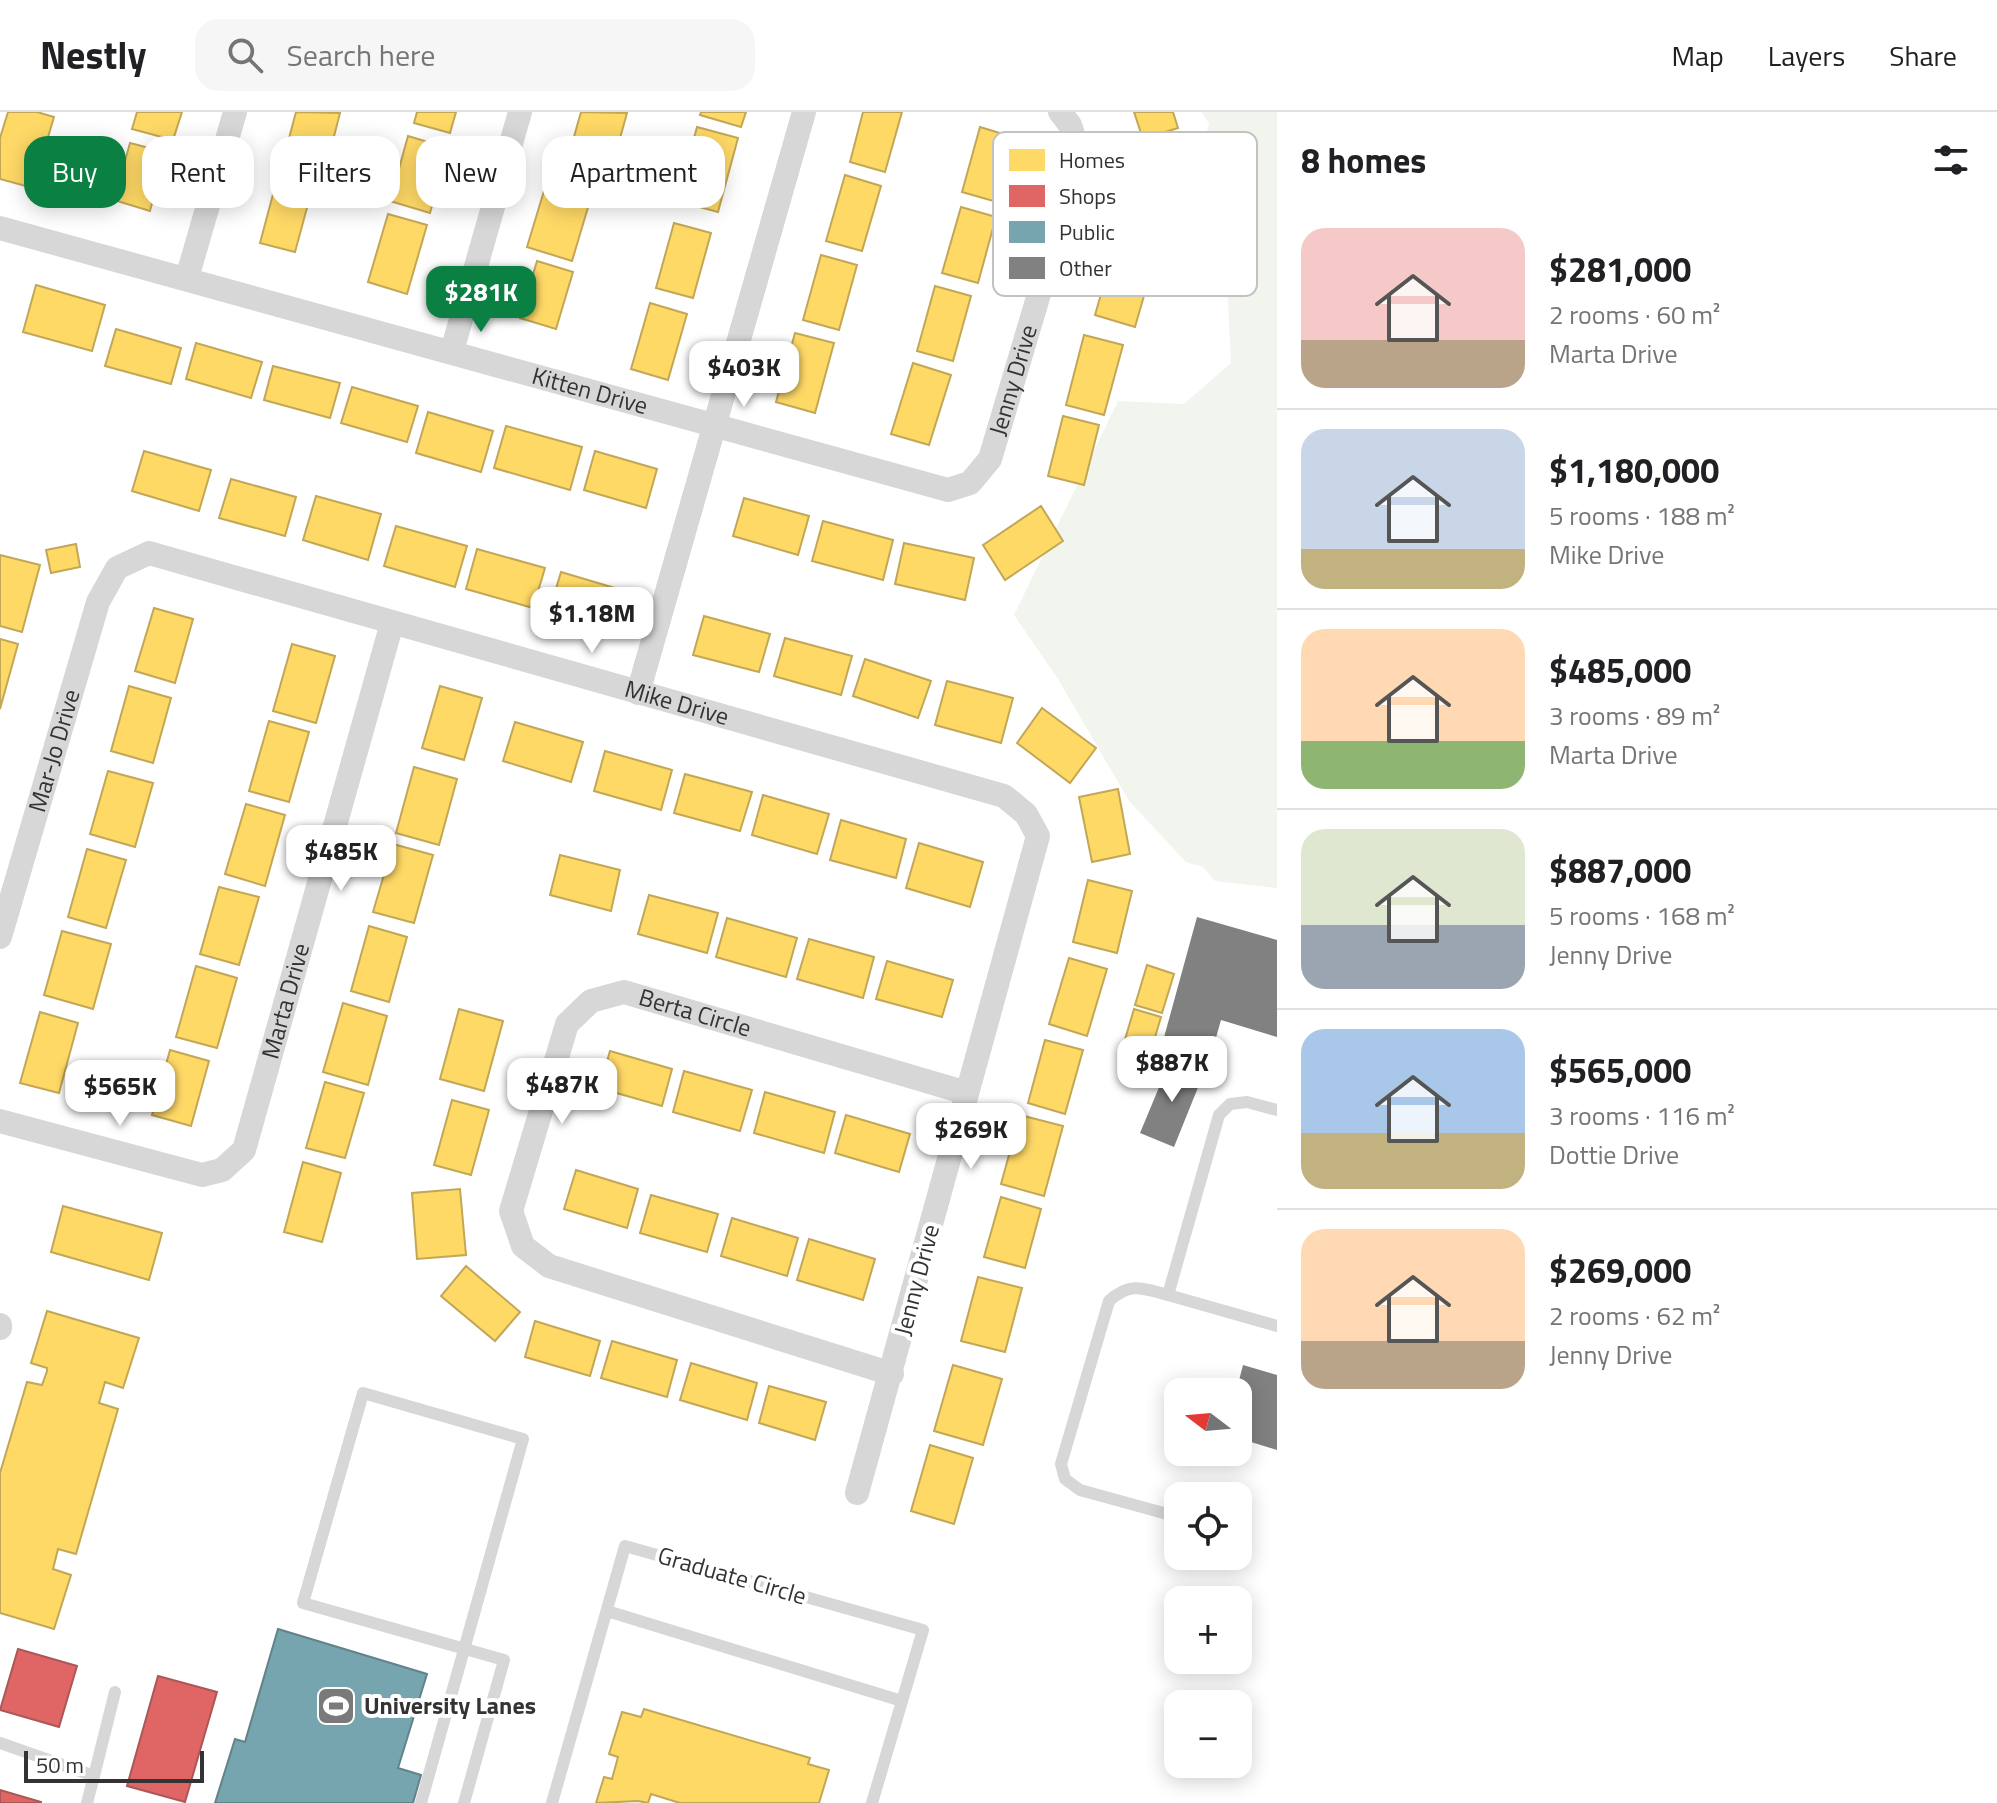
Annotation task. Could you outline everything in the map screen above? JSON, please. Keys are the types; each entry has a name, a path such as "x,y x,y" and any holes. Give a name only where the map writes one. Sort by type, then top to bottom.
{"street":[{"path":"187,278 235,112"},
{"path":"452,351 520,112"},
{"path":"638,693 804,112"},
{"name":"Jenny Drive","path":"1060,112 1072,132"},
{"name":"Kitten Drive","path":"0,228 948,490"},
{"name":"Jenny Drive","path":"948,490 970,483 990,459 1038,296"},
{"name":"Mike Drive","path":"117,568 149,553 1004,796 1026,814 1038,836"},
{"name":"Mar-Jo Drive","path":"0,937 98,602 117,568"},
{"name":"Marta Drive","path":"0,1121 202,1175 222,1170 244,1150 392,623"},
{"name":"Jenny Drive","path":"857,1493 1038,836"},
{"name":"Berta Circle","path":"892,1374 549,1266 523,1246 511,1211 567,1024 591,1001 624,992 967,1093"}],"lane":[{"path":"1168,1295 1219,1115 1230,1104 1247,1102 1277,1110"},
{"path":"1164,1513 1080,1490 1065,1479 1061,1464 1109,1301 1121,1290 1138,1287 1277,1326"},
{"path":"421,1803 465,1650 523,1439 363,1393 303,1603 465,1650 504,1660 464,1803"},
{"name":"Graduate Circle","path":"552,1803 625,1546 923,1630 872,1803"},
{"path":"607,1611 902,1701"},
{"path":"87,1803 115,1692"},
{"path":"0,1743 94,1776"}],"shaded area":[{"path":"1202,112 1277,112 1277,888 1215,881 1203,867 1186,862 1129,801 1058,679 1014,615 1118,401 1184,404 1231,363 1228,296 1257,296 1257,132 1207,132 1209,124"}],"building: Homes":[{"path":"8,112 37,112 54,117 48,136 24,136 24,186 0,179 0,138"},
{"path":"137,112 182,112 174,136 158,136 132,129"},
{"path":"296,112 340,113 334,136 290,136"},
{"path":"417,112 456,112 450,133 414,123"},
{"path":"581,112 627,113 621,136 574,136"},
{"path":"701,112 746,112 741,127 700,115"},
{"path":"863,112 902,112 885,172 850,162"},
{"path":"1134,112 1173,112 1178,128 1165,132 1141,132"},
{"path":"697,127 738,138 725,186 725,136 695,136"},
{"path":"980,127 996,132 993,132 993,201 962,192"},
{"path":"408,136 416,138 416,208 431,208 430,213 400,204 400,165"},
{"path":"130,143 142,146 142,208 151,208 150,211 126,204 126,157"},
{"path":"845,175 881,186 862,251 826,241"},
{"path":"542,198 542,208 588,208 572,261 527,247"},
{"path":"270,206 270,208 307,208 295,252 260,243"},
{"path":"961,207 993,216 993,228 978,283 942,273"},
{"path":"388,214 427,225 407,294 368,282"},
{"path":"674,223 711,233 693,298 656,288"},
{"path":"821,255 857,265 839,330 803,320"},
{"path":"537,261 573,272 556,329 520,318"},
{"path":"36,285 105,305 92,351 23,332"},
{"path":"935,286 971,296 953,361 917,351"},
{"path":"1100,296 1144,296 1135,327 1095,315"},
{"path":"650,303 687,314 668,380 631,369"},
{"path":"116,329 181,348 171,384 105,366"},
{"path":"795,333 834,343 815,413 776,402"},
{"path":"1084,335 1123,345 1104,415 1066,405"},
{"path":"196,343 262,362 251,398 186,379"},
{"path":"913,363 951,375 929,445 891,434"},
{"path":"273,366 340,383 330,418 264,400"},
{"path":"352,387 418,406 407,442 341,423"},
{"path":"428,412 493,431 481,472 416,453"},
{"path":"1063,416 1099,425 1084,485 1048,476"},
{"path":"506,426 582,447 570,490 494,468"},
{"path":"144,451 211,470 199,511 132,491"},
{"path":"595,451 657,469 646,508 584,490"},
{"path":"231,479 296,497 285,536 219,518"},
{"path":"316,496 381,514 368,560 303,540"},
{"path":"744,498 809,516 798,555 733,536"},
{"path":"1041,506 1063,541 1005,580 983,545"},
{"path":"823,521 893,540 883,580 812,561"},
{"path":"396,526 467,546 455,587 384,566"},
{"path":"904,543 974,558 965,600 895,584"},
{"path":"76,544 80,567 51,573 46,550"},
{"path":"477,549 545,568 533,608 466,589"},
{"path":"0,555 40,565 22,632 0,626"},
{"path":"561,572 628,592 616,632 549,612"},
{"path":"154,608 193,619 175,683 135,671"},
{"path":"704,616 770,634 759,672 693,655"},
{"path":"785,638 852,656 841,695 774,676"},
{"path":"0,639 18,644 0,709"},
{"path":"292,644 335,656 316,723 273,711"},
{"path":"865,659 931,681 918,718 853,696"},
{"path":"947,681 1013,698 1001,743 935,725"},
{"path":"129,686 171,698 153,763 111,751"},
{"path":"440,686 482,698 464,760 422,748"},
{"path":"1042,708 1096,748 1070,783 1017,743"},
{"path":"269,721 309,732 289,802 249,791"},
{"path":"515,722 583,742 571,782 503,761"},
{"path":"605,751 672,770 661,810 594,791"},
{"path":"414,767 457,779 439,845 396,833"},
{"path":"108,771 153,783 135,847 90,834"},
{"path":"685,774 752,792 740,831 674,813"},
{"path":"1118,789 1130,854 1092,862 1079,797"},
{"path":"763,795 829,814 817,854 752,835"},
{"path":"246,804 285,815 265,886 225,874"},
{"path":"841,820 906,839 896,878 830,860"},
{"path":"919,843 983,862 970,907 906,888"},
{"path":"393,844 433,855 414,923 373,912"},
{"path":"87,849 126,860 106,928 68,917"},
{"path":"560,855 620,870 611,911 550,895"},
{"path":"1088,880 1132,891 1117,953 1073,942"},
{"path":"219,887 259,897 239,965 200,954"},
{"path":"649,895 718,913 707,953 638,934"},
{"path":"727,918 797,938 786,977 716,957"},
{"path":"369,926 407,937 389,1002 351,991"},
{"path":"62,931 111,944 93,1009 44,995"},
{"path":"809,939 874,957 863,998 797,979"},
{"path":"1069,958 1107,969 1087,1036 1049,1024"},
{"path":"887,961 953,980 942,1017 876,999"},
{"path":"1147,965 1174,974 1162,1013 1135,1005"},
{"path":"196,966 237,978 217,1048 176,1037"},
{"path":"343,1003 387,1016 368,1085 323,1072"},
{"path":"459,1009 503,1021 484,1091 440,1079"},
{"path":"1134,1009 1161,1017 1150,1054 1123,1046"},
{"path":"40,1012 78,1023 59,1093 20,1083"},
{"path":"1045,1040 1083,1050 1065,1114 1028,1103"},
{"path":"170,1050 209,1061 191,1126 152,1115"},
{"path":"610,1051 672,1069 662,1106 599,1088"},
{"path":"684,1071 752,1090 740,1131 673,1112"},
{"path":"325,1082 364,1093 345,1158 306,1148"},
{"path":"765,1092 835,1112 824,1153 754,1133"},
{"path":"452,1100 489,1110 471,1175 434,1165"},
{"path":"846,1115 910,1134 899,1172 835,1153"},
{"path":"1020,1115 1063,1126 1044,1196 1001,1184"},
{"path":"303,1162 341,1173 322,1242 284,1232"},
{"path":"576,1170 638,1189 627,1228 564,1209"},
{"path":"460,1189 466,1255 417,1259 412,1193"},
{"path":"651,1195 718,1214 707,1252 640,1233"},
{"path":"1001,1197 1041,1209 1025,1268 984,1257"},
{"path":"63,1206 162,1233 149,1280 51,1252"},
{"path":"732,1218 798,1238 787,1276 721,1256"},
{"path":"809,1239 875,1259 863,1300 797,1280"},
{"path":"466,1266 520,1312 495,1341 441,1296"},
{"path":"978,1277 1022,1288 1005,1352 961,1341"},
{"path":"47,1311 139,1338 123,1388 105,1382 99,1403 118,1409 76,1554 58,1549 53,1569 71,1575 54,1629 0,1613 0,1473 27,1382 42,1385 47,1371 47,1368 31,1363"},
{"path":"535,1321 600,1341 590,1376 525,1357"},
{"path":"612,1341 677,1360 667,1397 601,1378"},
{"path":"691,1363 757,1383 747,1420 680,1400"},
{"path":"953,1365 1002,1379 983,1445 934,1431"},
{"path":"769,1386 826,1402 815,1440 759,1423"},
{"path":"930,1445 973,1458 954,1524 911,1511"},
{"path":"644,1709 810,1758 808,1764 829,1770 819,1803 680,1803 651,1794 648,1803 596,1803 604,1777 612,1779 618,1757 609,1754 622,1712 641,1717"}],"building: Shops":[{"path":"18,1649 77,1666 59,1727 0,1710"},
{"path":"158,1676 217,1692 185,1802 127,1786"},
{"path":"0,1790 41,1802 41,1803 0,1803"}],"building: Public":[{"name":"University Lanes","path":"278,1629 427,1674 398,1768 421,1775 413,1803 215,1803 235,1739 245,1742"}],"building: Other":[{"path":"1197,917 1277,940 1277,1037 1221,1020 1208,1066 1160,1052"},
{"path":"1170,1061 1203,1075 1174,1147 1140,1133"},
{"path":"1243,1365 1277,1375 1277,1450 1252,1442 1252,1378 1240,1378"}],"place":[{"name":"University Lanes","path":"336,1706"}]}
